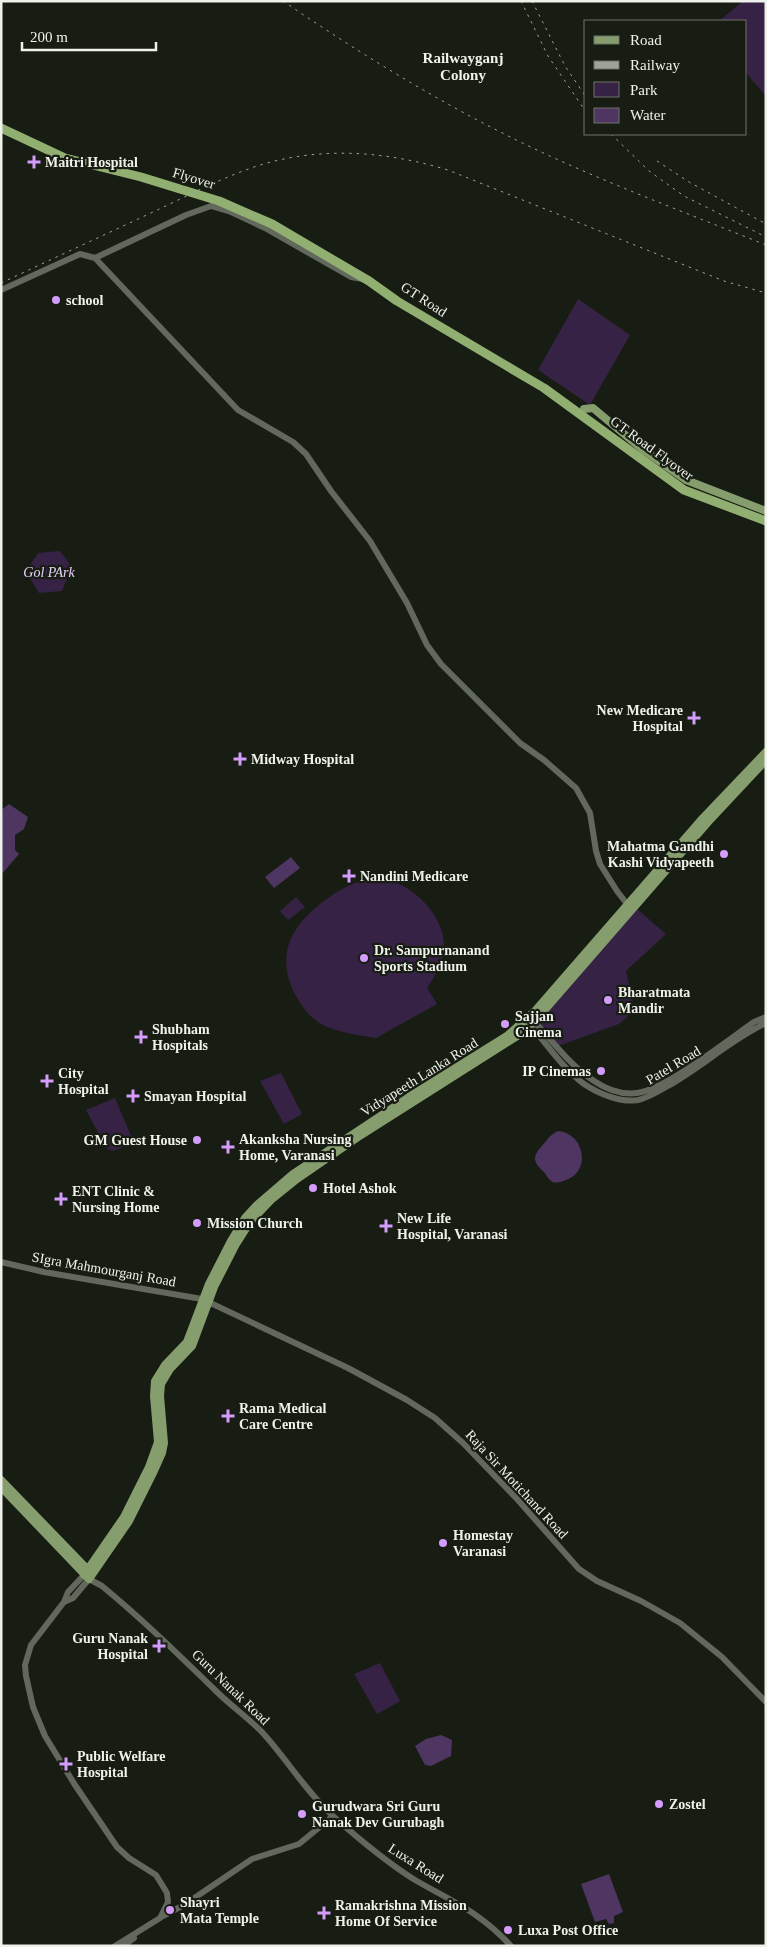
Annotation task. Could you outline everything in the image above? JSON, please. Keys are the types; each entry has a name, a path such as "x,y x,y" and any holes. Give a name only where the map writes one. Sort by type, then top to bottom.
{"highway":[{"name":"Flyover","path":"2,128 65,158 142,177 242,209 294,236 365,279"},
{"name":"GT Road","path":"365,279 396,301 545,386 585,413"},
{"name":"GT Road Flyover","path":"585,413 687,485 766,513"},
{"name":"GT Road Flyover","path":"585,413 684,490 766,522"}],"main road":[{"name":"Vidyapeeth Lanka Road","path":"530,1021 627,904 703,818 766,752"},
{"name":"Vidyapeeth Lanka Road","path":"88,1575 124,1517 149,1467 158,1442 154,1396 155,1381 165,1365 187,1342 239,1227 249,1214 293,1174 342,1140 530,1021 766,760"},
{"path":"1,1480 88,1575"},
{"path":"1,1487 88,1575"}],"street":[{"path":"96,258 186,215 211,206 231,212 257,224 351,277 365,279"},
{"path":"1,290 80,254 96,258 238,410 293,442 306,454 331,491 370,541 407,603 427,645 441,664 520,743 544,760 576,788 590,813 600,864 627,904"},
{"name":"Patel Road","path":"530,1021 566,1058 589,1077 606,1088 629,1093 646,1090 669,1080 754,1022 766,1017"},
{"name":"Patel Road","path":"530,1021 561,1061 584,1084 606,1096 627,1100 639,1100 655,1094 766,1023"},
{"name":"SIgra Mahmourganj Road","path":"1,1262 44,1272 205,1300"},
{"name":"Raja Sir Motichand Road","path":"205,1300 348,1368 407,1400 434,1418 481,1460 579,1569 597,1582 641,1601 680,1623 722,1658 766,1702"},
{"name":"Guru Nanak Road","path":"88,1575 175,1650 260,1731 313,1796 333,1816"},
{"name":"Vidyapeeth Lanka Road","path":"88,1575 73,1598 64,1602 36,1636 27,1654 26,1676 33,1707 54,1753 117,1847 156,1875 163,1884 168,1902 158,1920"},
{"path":"115,1946 184,1905 252,1859 299,1844 333,1816"},
{"name":"Luxa Road","path":"333,1816 372,1850 415,1880 458,1902 502,1934 511,1946"},
{"path":"123,1946 146,1927"},
{"path":"502,1934 509,1938 516,1946"}],"green space":[{"path":"743,1 766,1 766,96 747,74 747,20 720,20"},
{"path":"578,299 630,335 590,405 538,370"},
{"name":"Gol PArk","path":"60,551 72,567 62,591 39,593 26,571 38,553"},
{"name":"Dr. Sampurnanand Sports Stadium","path":"381,880 394,882 405,887 423,901 430,909 441,929 444,949 440,965 427,988 437,1004 376,1038 334,1030 313,1018 302,1006 294,992 288,977 286,964 287,951 297,927 316,907 335,893 357,882"},
{"path":"296,897 305,907 288,920 280,911"},
{"path":"637,909 666,934 626,971 635,1010 619,1024 558,1046 536,1018"},
{"path":"281,1073 302,1114 284,1124 260,1081"},
{"path":"115,1098 134,1143 113,1151 107,1149 86,1110"},
{"path":"380,1663 400,1701 377,1714 354,1674"}],"water":[{"path":"9,804 28,817 24,829 15,835 15,850 19,854 1,875 1,810"},
{"path":"291,857 300,868 274,888 265,877"},
{"path":"558,1131 567,1133 574,1138 582,1153 582,1161 574,1175 557,1183 550,1180 536,1164 535,1157 550,1136"},
{"path":"441,1735 452,1740 451,1756 431,1766 425,1765 415,1746 426,1739"},
{"path":"609,1874 623,1912 614,1916 614,1923 609,1924 606,1919 595,1922 581,1884"}],"railway":[{"path":"283,1 414,85 482,123 605,180 766,245"},
{"path":"521,1 548,56 584,109"},
{"path":"532,1 565,66 584,94"},
{"path":"612,135 649,171 684,196 766,237"},
{"path":"1,283 204,188 257,166 305,156 352,153 400,159 448,170 724,281 766,293"},
{"path":"657,161 689,182 766,224"}],"place":[{"name":"Maitri Hospital","path":"34,162"},
{"name":"school","path":"56,300"},
{"name":"New Medicare Hospital","path":"694,718"},
{"name":"Midway Hospital","path":"240,759"},
{"name":"Mahatma Gandhi Kashi Vidyapeeth","path":"724,854"},
{"name":"Nandini Medicare","path":"349,876"},
{"name":"Dr. Sampurnanand Sports Stadium","path":"364,958"},
{"name":"Bharatmata Mandir","path":"608,1000"},
{"name":"Sajjan Cinema","path":"505,1024"},
{"name":"Shubham Hospitals","path":"141,1037"},
{"name":"IP Cinemas","path":"601,1071"},
{"name":"City Hospital","path":"47,1081"},
{"name":"Smayan Hospital","path":"133,1096"},
{"name":"GM Guest House","path":"197,1140"},
{"name":"Akanksha Nursing Home, Varanasi","path":"228,1147"},
{"name":"Hotel Ashok","path":"313,1188"},
{"name":"ENT Clinic & Nursing Home","path":"61,1199"},
{"name":"Mission Church","path":"197,1223"},
{"name":"New Life Hospital, Varanasi","path":"386,1226"},
{"name":"Rama Medical Care Centre","path":"228,1416"},
{"name":"Homestay Varanasi","path":"443,1543"},
{"name":"Guru Nanak Hospital","path":"159,1646"},
{"name":"Public Welfare Hospital","path":"66,1764"},
{"name":"Zostel","path":"659,1804"},
{"name":"Gurudwara Sri Guru Nanak Dev Gurubagh","path":"302,1814"},
{"name":"Shayri Mata Temple","path":"170,1910"},
{"name":"Ramakrishna Mission Home Of Service","path":"324,1913"},
{"name":"Luxa Post Office","path":"508,1930"}],"district":[{"name":"Railwayganj Colony","path":"463,66"}]}
